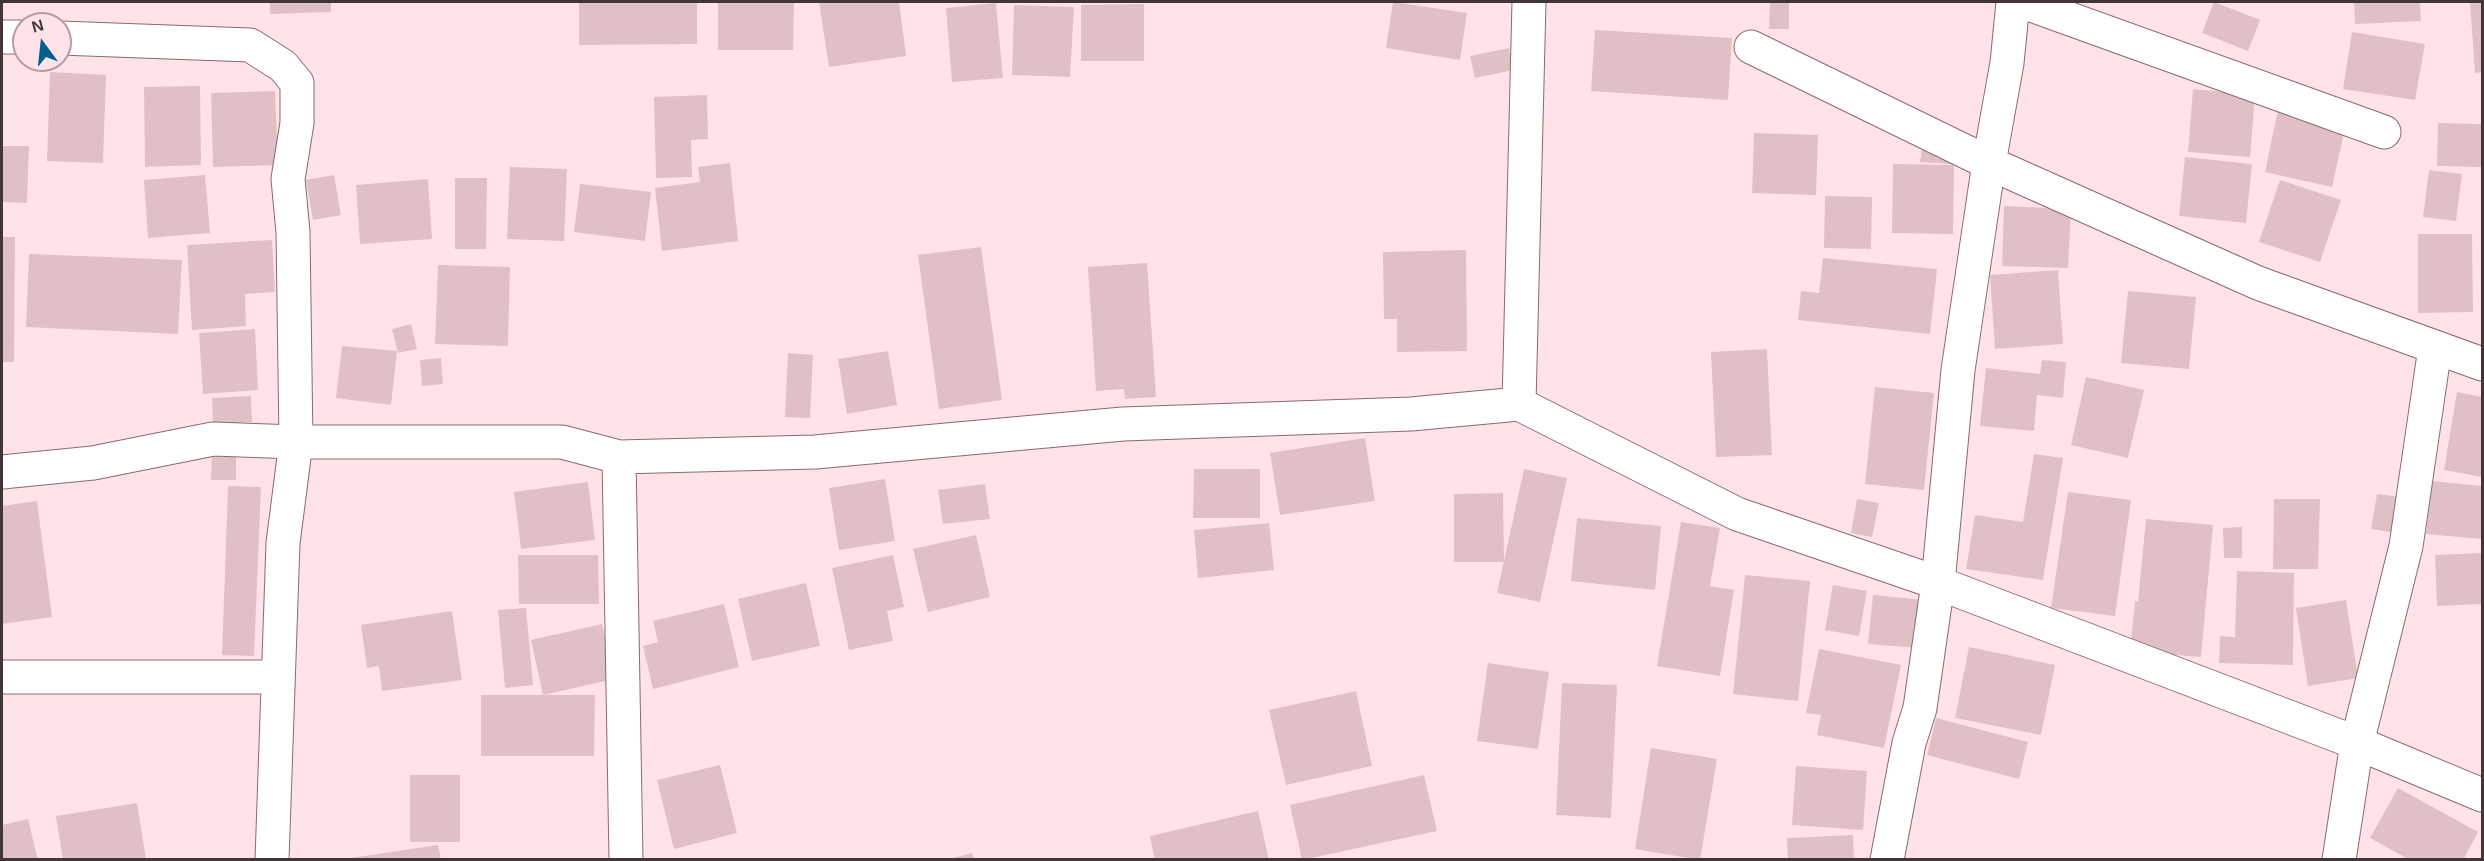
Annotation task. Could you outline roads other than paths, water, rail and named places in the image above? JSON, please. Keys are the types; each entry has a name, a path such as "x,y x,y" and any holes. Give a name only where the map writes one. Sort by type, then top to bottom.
{"street":[{"path":"1519,404 1529,2"},
{"path":"1887,860 1909,743 1920,708 1938,583 1958,370 1989,162 2007,63 2013,2"},
{"path":"2024,2 2384,132"},
{"path":"72,38 250,45 283,66 297,82 297,123 288,179 292,232 296,442 283,543 272,860"},
{"path":"1751,47 1989,162 2258,283 2482,364"},
{"path":"2339,860 2357,742 2406,546 2435,348"},
{"path":"2,472 93,464 213,439 296,442 562,442 619,457 815,452 1123,424 1411,414 1519,404 1737,514 1938,583 2357,742 2482,795"},
{"path":"619,457 626,860"},
{"path":"2,677 278,677"}]}
